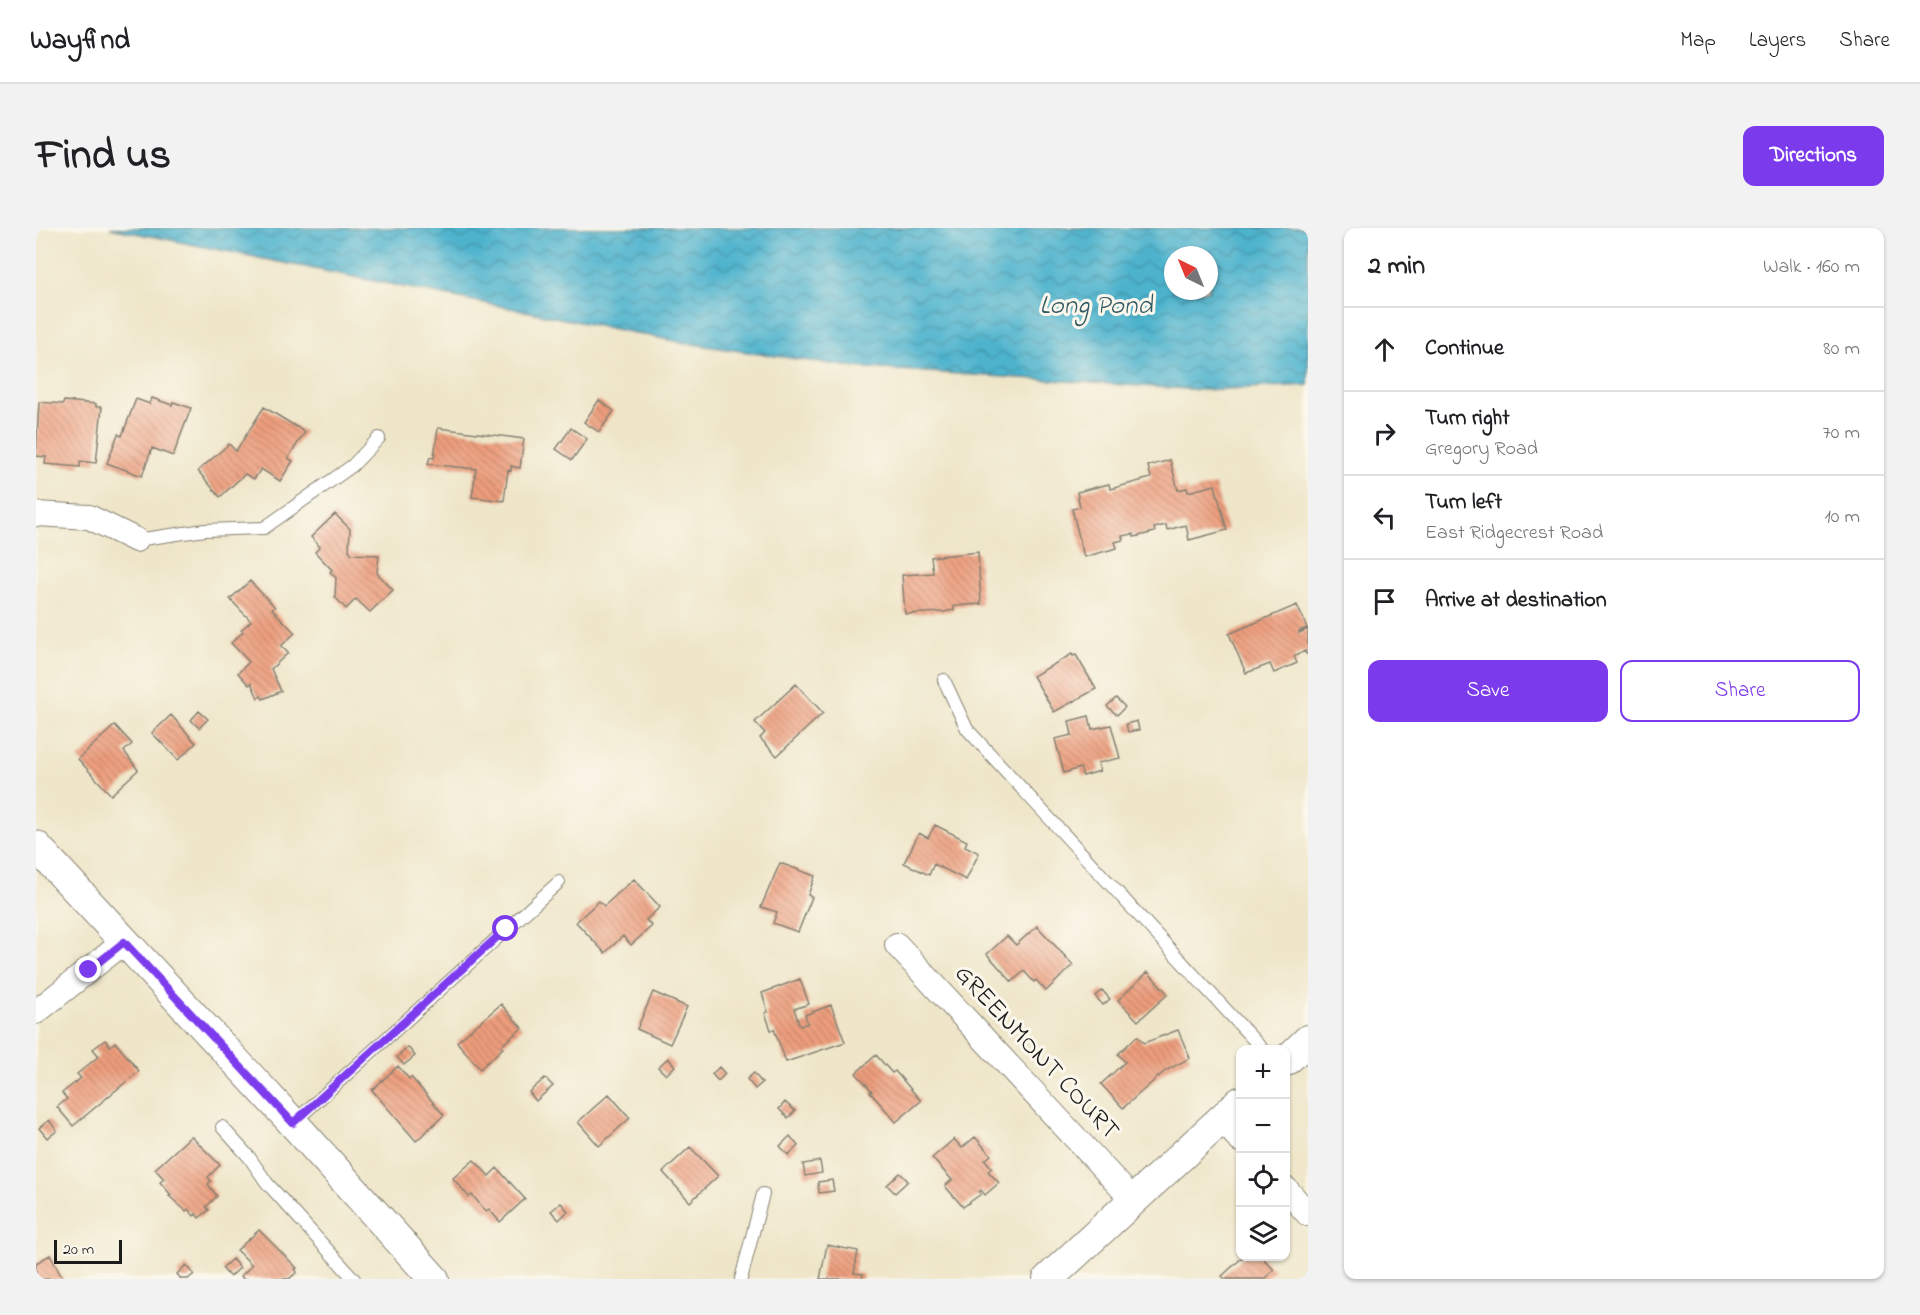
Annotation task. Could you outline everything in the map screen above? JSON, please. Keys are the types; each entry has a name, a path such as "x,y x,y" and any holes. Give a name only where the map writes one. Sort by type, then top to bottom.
{"street":[{"path":"36,514 89,517 136,540"},
{"path":"36,846 434,1279"},
{"path":"36,1012 124,942"},
{"name":"GREENMONT COURT","path":"897,945 1133,1200"},
{"path":"1290,1057 1308,1040"},
{"path":"1048,1279 1133,1200 1234,1120"},
{"path":"1290,1194 1308,1214"}],"lane":[{"path":"136,540 205,530 264,528 352,466 380,438"},
{"path":"944,680 967,729 1258,1045"},
{"path":"293,1123 559,882"},
{"path":"222,1127 249,1157 267,1183 354,1279"},
{"path":"741,1279 763,1194"}],"water":[{"name":"Long Pond","path":"110,228 1308,228 1308,385 1202,390 853,367 685,343"}],"building":[{"path":"152,398 172,405 173,402 191,408 173,456 152,448 142,476 107,463 118,434 122,436 136,399 150,404"},
{"path":"599,400 614,411 599,432 584,422"},
{"path":"64,401 96,404 96,407 102,407 96,463 80,461 80,467 45,464 46,457 36,456 39,402 63,404"},
{"path":"264,407 305,432 288,458 293,461 280,481 261,469 254,479 245,474 220,497 198,471 229,444 236,451"},
{"path":"438,428 524,439 520,468 511,466 511,471 508,470 504,501 472,497 476,469 428,464 430,457 434,458"},
{"path":"571,428 587,439 572,460 556,449"},
{"path":"1170,460 1178,490 1187,488 1188,492 1215,485 1227,530 1189,540 1186,525 1167,530 1166,525 1154,528 1155,532 1134,537 1133,534 1122,536 1123,540 1115,542 1117,548 1084,557 1072,509 1080,507 1077,492 1109,484 1110,489 1151,478 1148,466"},
{"path":"335,514 350,529 349,550 352,554 379,555 377,573 393,590 370,612 356,599 346,609 335,597 336,578 330,572 332,570 315,552 320,547 311,537"},
{"path":"978,552 981,604 954,606 954,610 944,612 905,614 902,575 933,573 931,557"},
{"path":"250,581 275,607 272,609 295,633 281,646 288,653 271,669 281,691 263,699 261,696 258,698 251,683 249,685 238,673 249,662 231,643 251,621 230,599"},
{"path":"1297,605 1307,628 1299,633 1308,629 1308,654 1305,651 1294,656 1297,663 1274,673 1270,664 1246,673 1229,634"},
{"path":"1072,654 1076,655 1096,689 1054,712 1033,676"},
{"path":"796,684 823,713 777,756 760,738 765,733 755,722"},
{"path":"1116,698 1125,707 1117,715 1107,706"},
{"path":"199,711 208,719 199,728 191,720"},
{"path":"171,715 196,743 178,760 152,733"},
{"path":"1089,716 1092,729 1111,725 1120,758 1098,763 1100,771 1083,776 1080,768 1064,773 1055,739 1072,735 1069,721"},
{"path":"1137,721 1139,730 1128,732 1126,724"},
{"path":"115,725 132,744 124,751 138,770 111,795 78,759"},
{"path":"935,825 967,841 965,846 979,853 966,880 934,864 929,875 904,863 919,833 928,838"},
{"path":"780,863 815,876 808,895 812,897 798,932 773,923 777,912 761,907"},
{"path":"634,879 660,907 646,920 652,926 631,945 623,936 605,953 576,922 599,901 604,906"},
{"path":"1037,926 1073,965 1046,991 1024,971 1012,982 987,954 1007,936 1016,945"},
{"path":"1148,972 1168,994 1138,1021 1118,1000"},
{"path":"800,979 809,1004 794,1009 800,1026 808,1023 805,1015 831,1005 845,1042 786,1062 774,1029 771,1030 765,1013 768,1012 762,993"},
{"path":"1102,990 1110,999 1103,1005 1095,996"},
{"path":"653,992 687,1007 670,1044 637,1029"},
{"path":"501,1004 522,1028 480,1069 457,1042"},
{"path":"1178,1030 1190,1058 1165,1071 1123,1108 1101,1084 1125,1062 1118,1054 1137,1036 1144,1043"},
{"path":"105,1040 110,1046 115,1042 139,1071 73,1126 57,1107 67,1099 62,1093 81,1078 77,1074 99,1056 93,1049"},
{"path":"408,1047 415,1056 404,1065 397,1057"},
{"path":"876,1055 892,1073 895,1071 921,1101 896,1122 856,1073"},
{"path":"668,1058 675,1066 666,1075 658,1067"},
{"path":"398,1066 409,1079 411,1077 444,1115 416,1141 372,1090"},
{"path":"719,1067 725,1074 718,1081 712,1074"},
{"path":"754,1073 762,1083 755,1089 747,1079"},
{"path":"545,1078 553,1086 536,1101 529,1092"},
{"path":"609,1094 630,1118 599,1146 578,1122"},
{"path":"785,1102 795,1111 788,1118 779,1109"},
{"path":"49,1120 57,1131 47,1138 39,1128"},
{"path":"191,1136 220,1165 208,1177 211,1181 208,1184 217,1196 206,1207 209,1210 199,1218 188,1209 186,1211 169,1196 171,1195 160,1182 164,1179 155,1169"},
{"path":"790,1136 798,1146 788,1155 780,1146"},
{"path":"975,1137 991,1155 985,1160 992,1168 988,1171 999,1183 985,1195 981,1190 979,1192 981,1194 963,1207 945,1186 952,1180 932,1158 954,1139 962,1148"},
{"path":"690,1147 718,1176 690,1202 663,1172"},
{"path":"474,1160 489,1176 497,1168 525,1199 500,1222 472,1195 469,1197 453,1178"},
{"path":"820,1161 822,1173 805,1176 803,1164"},
{"path":"900,1173 908,1181 895,1193 887,1185"},
{"path":"832,1180 834,1191 819,1193 818,1182"},
{"path":"561,1203 568,1211 559,1220 551,1211"},
{"path":"259,1230 297,1268 295,1269 297,1272 289,1279 243,1279 241,1276 252,1265 237,1250"},
{"path":"827,1245 858,1251 854,1273 863,1274 862,1279 820,1279"},
{"path":"50,1255 63,1279 36,1279 36,1263"},
{"path":"232,1259 240,1268 230,1277 222,1268"},
{"path":"1238,1261 1266,1261 1274,1270 1264,1279 1225,1279 1222,1276"},
{"path":"186,1265 194,1274 188,1279 181,1279 177,1274"}],"route":[{"path":"89,970 124,942 293,1123 506,929"}]}
